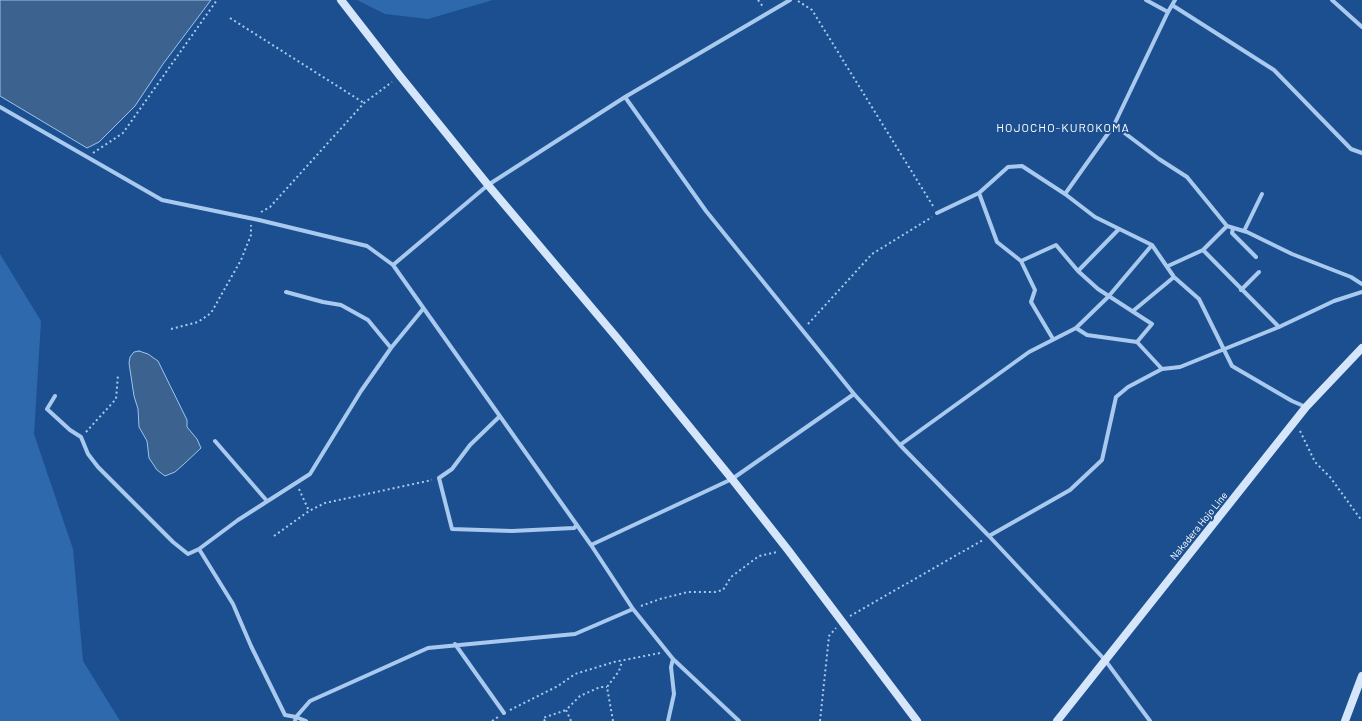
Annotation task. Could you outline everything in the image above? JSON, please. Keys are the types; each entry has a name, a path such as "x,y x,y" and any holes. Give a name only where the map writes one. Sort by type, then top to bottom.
{"street":[{"path":"341,0 488,185 618,339 732,479 788,550 917,721"},
{"path":"393,265 488,185 625,98 790,0"},
{"path":"1146,0 1168,12"},
{"path":"1064,194 1114,125 1175,0"},
{"path":"1332,0 1362,27"},
{"path":"1172,5 1274,70 1351,149 1362,153"},
{"path":"625,98 706,211 854,394 900,445 989,536 1105,660 1150,721"},
{"path":"0,107 162,200 251,218 366,246 393,265 499,417 591,545 633,609 673,659 706,688 739,721"},
{"path":"1114,125 1159,159 1187,177 1227,226 1244,231 1351,277 1362,284"},
{"path":"937,213 979,193 1008,167 1022,166 1095,217 1152,245 1174,276 1199,299 1232,366 1306,407"},
{"path":"979,193 997,242 1021,261 1035,290 1031,302 1053,339"},
{"path":"1244,231 1262,194"},
{"path":"1168,266 1203,250 1227,226"},
{"path":"1233,228 1232,233 1256,256"},
{"path":"1078,271 1119,229"},
{"path":"1021,261 1056,245 1078,271 1108,297 1152,324 1137,342"},
{"path":"900,445 1029,352 1076,328 1108,297 1152,245"},
{"path":"1203,250 1279,327"},
{"path":"1241,290 1259,272"},
{"path":"1133,311 1174,276"},
{"path":"286,292 323,302 341,305 368,320 391,348"},
{"path":"989,536 1070,490 1102,460 1116,397 1128,387 1162,369 1180,367 1279,327 1334,301 1362,292"},
{"path":"55,396 47,409 70,430 81,437 88,454 98,467 173,542 188,554 199,549 238,520 310,474 361,391 391,348 423,309"},
{"path":"1076,328 1087,335 1137,342 1162,369"},
{"name":"Nakadera Hojo Line","path":"1057,721 1306,407 1362,348"},
{"path":"591,545 732,479 854,394"},
{"path":"499,417 470,445 452,469 440,478 452,529 512,531 574,528 577,525"},
{"path":"215,441 267,501"},
{"path":"199,549 234,604 251,646 285,715 306,721"},
{"path":"295,719 310,701 369,673 428,648 455,644 575,634 633,609"},
{"path":"455,644 504,713"},
{"path":"668,721 674,694 671,667 673,659"},
{"path":"1345,721 1362,676"}],"path":[{"path":"88,157 123,132 217,0"},
{"path":"797,0 812,10 937,213 872,254 802,330"},
{"path":"230,18 364,103"},
{"path":"171,329 198,322 211,313 241,260 250,235 251,218 270,207 364,103 400,76"},
{"path":"81,437 116,399 118,374"},
{"path":"1295,422 1315,462 1330,477 1362,521"},
{"path":"274,536 310,511 325,503 440,478"},
{"path":"296,483 310,511"},
{"path":"820,721 829,636 842,621 989,536"},
{"path":"633,609 660,599 688,592 715,592 724,590 731,577 759,556 788,550"},
{"path":"492,721 504,713 558,686 575,674 655,655 665,648"},
{"path":"614,721 607,687 619,671 622,662"},
{"path":"545,721 544,718 566,710 580,696 600,687 607,687"},
{"path":"566,710 571,721"}],"shaded area":[{"path":"0,0 211,0 163,64 135,106 99,142 87,148 0,96"},
{"path":"357,0 493,0 428,19 385,14"},
{"path":"0,254 41,321 34,434 73,549 83,661 120,721 0,721"},
{"path":"139,351 148,354 158,361 187,420 187,427 197,439 201,448 175,472 165,476 157,470 149,458 147,441 139,427 138,409 134,396 129,363 130,357 134,352"}],"district":[{"name":"HOJOCHO-KUROKOMA","path":"1063,128"}]}
